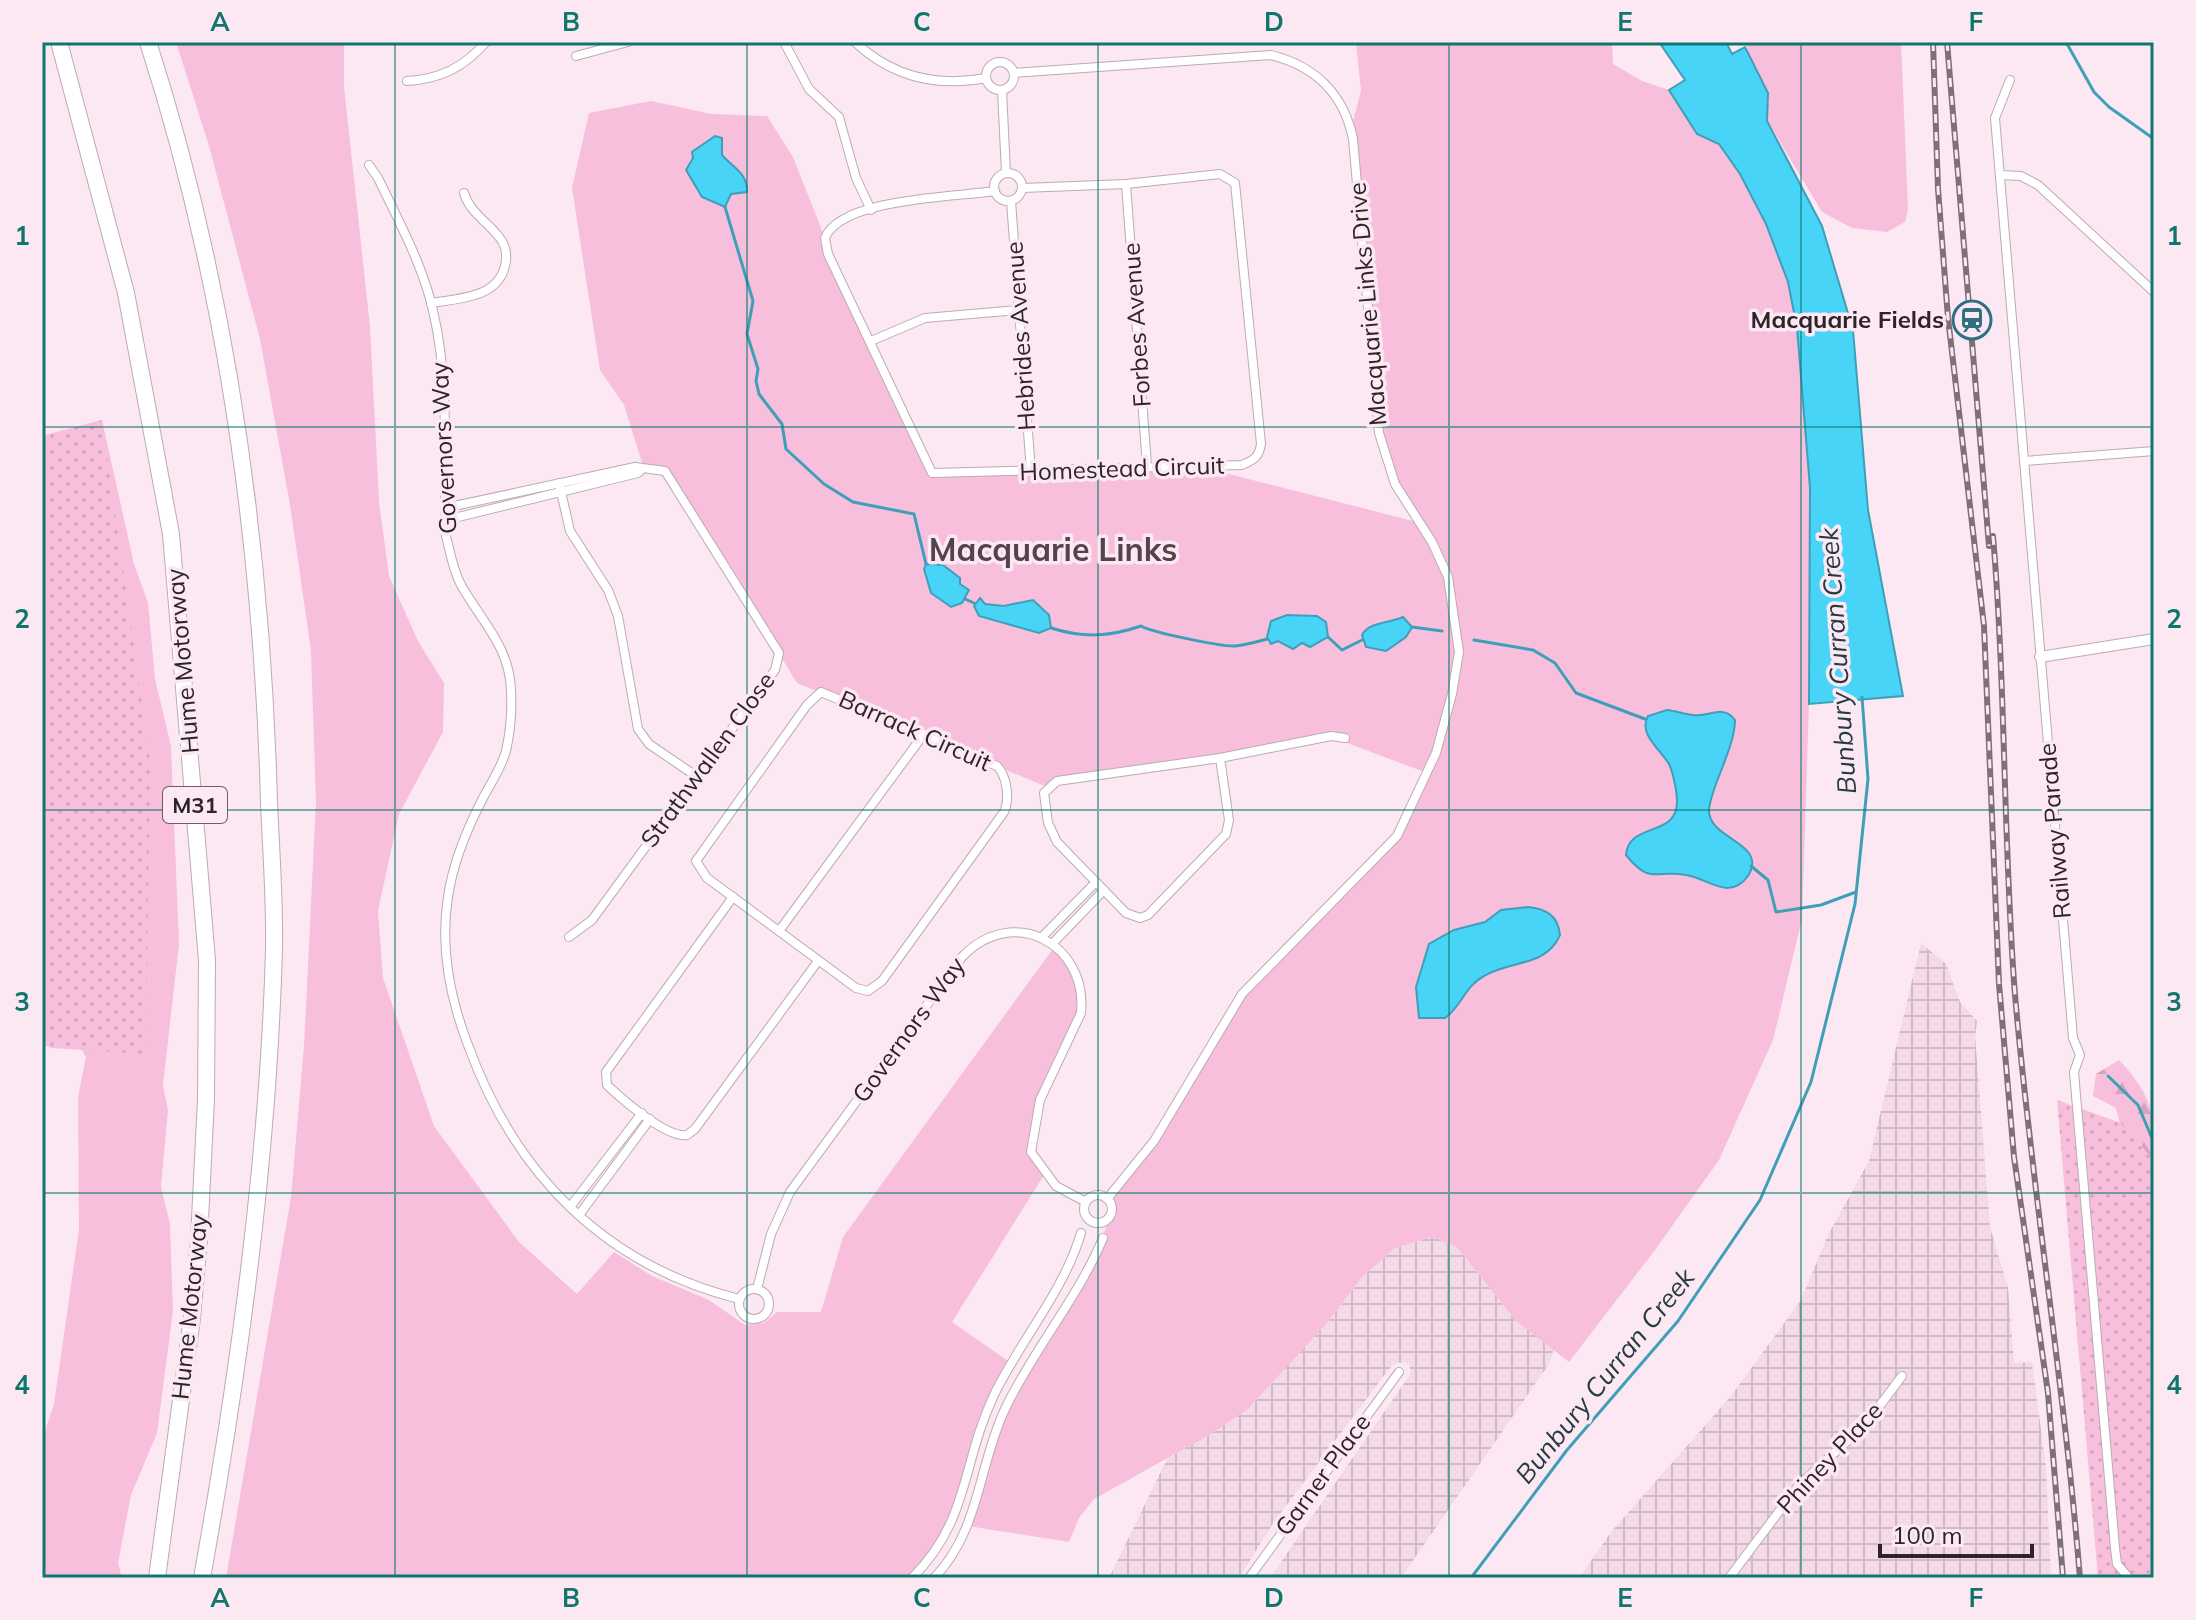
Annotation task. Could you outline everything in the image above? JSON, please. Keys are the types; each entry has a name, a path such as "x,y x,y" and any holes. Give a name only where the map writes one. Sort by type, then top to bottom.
{"highway":[{"name":"Hume Motorway","path":"59,42 126,293 171,534 207,960 206,1099 198,1255 157,1578"},
{"name":"Hume Motorway","path":"148,42 191,194 221,324 253,563 266,709 274,948 263,1118 253,1243 202,1578"}],"street":[{"path":"407,81 426,80 450,72 486,42"},
{"path":"576,56 628,42"},
{"path":"784,42 809,89 839,117 856,178 871,210"},
{"path":"855,42 884,66 904,75 947,81 986,78"},
{"name":"Macquarie Links Drive","path":"1014,73 1271,55 1311,71 1334,94 1347,116 1353,139 1381,444 1395,484 1439,556 1457,624 1459,652 1445,721 1421,792 1397,836 1242,994 1154,1141 1107,1199"},
{"path":"998,62 1009,65 1014,73 1010,86 1002,90 991,87 986,78 988,69 998,62"},
{"name":"Railway Parade","path":"2010,80 1995,118 2073,1038 2080,1055 2074,1075 2115,1548 2117,1564 2129,1578"},
{"path":"1002,90 1006,173"},
{"name":"Governors Way","path":"369,165 407,239 431,303 440,351 449,548 460,582 503,650 511,693 506,749 464,836 453,868 445,934 450,990 494,1110 530,1165 570,1207 629,1253 701,1288 739,1299"},
{"path":"1006,173 1018,177 1022,188 1019,196 1011,201 1001,199 995,191 997,178 1006,173"},
{"name":"Homestead Circuit","path":"995,191 899,200 834,226 827,232 825,242 932,473 1242,465 1260,454 1235,183 1220,174 1126,184 1022,188"},
{"path":"2000,175 2021,176 2038,185 2154,292"},
{"name":"Forbes Avenue","path":"1126,184 1147,466"},
{"path":"431,303 484,292 498,283 504,271 506,253 503,242 470,207 464,193"},
{"name":"Hebrides Avenue","path":"1011,201 1031,472"},
{"path":"871,341 925,318 1019,310"},
{"path":"2024,461 2154,451"},
{"name":"Strathwallen Close","path":"560,488 657,467 670,477 779,653 775,670 592,920 569,937"},
{"path":"445,508 560,488"},
{"path":"446,520 560,488"},
{"path":"560,488 570,531 608,590 618,616 634,721 649,744 696,776"},
{"path":"2040,657 2154,639"},
{"name":"Barrack Circuit","path":"828,693 924,734 999,767 1003,773 1007,808 877,986 858,990 700,873 696,858 814,696 828,693"},
{"path":"779,931 924,734"},
{"path":"1220,758 1229,820 1221,842 1148,915 1134,918 1052,834 1043,802 1049,786 1057,781 1220,758 1331,736 1345,738"},
{"path":"1041,938 1096,882"},
{"path":"1052,944 1104,890"},
{"path":"733,897 606,1072 607,1085 642,1113 680,1136 695,1129 818,961"},
{"name":"Governors Way","path":"757,1289 779,1212 790,1192 962,957 976,945 998,935 1025,933 1041,938 1052,944 1077,974 1083,998 1081,1013 1040,1100 1031,1152 1056,1186 1086,1202"},
{"path":"570,1207 642,1113"},
{"path":"579,1215 650,1119"},
{"path":"1096,1195 1107,1199 1111,1214 1101,1223 1086,1217 1086,1202 1096,1195"},
{"path":"912,1578 954,1522 969,1461 995,1394 1069,1265 1081,1233"},
{"path":"934,1578 951,1560 969,1524 1005,1408 1103,1238"},
{"path":"757,1289 765,1294 769,1302 763,1317 754,1319 745,1316 739,1309 739,1299 745,1291 757,1289"},
{"name":"Garner Place","path":"1249,1578 1399,1372"},
{"name":"Phiney Place","path":"1729,1578 1799,1485 1866,1424 1902,1376"}],"shaded area":[{"path":"1921,943 1946,964 1960,1002 1977,1021 1975,1036 1990,1227 2008,1288 2014,1363 2032,1362 2046,1468 2051,1578 1579,1578 1611,1532 1731,1396 1801,1300 1828,1235 1869,1161"},
{"path":"1432,1237 1457,1246 1516,1321 1554,1349 1549,1364 1401,1578 1270,1578 1411,1373 1409,1364 1404,1362 1394,1364 1389,1369 1274,1522 1239,1578 1109,1578 1167,1459 1248,1409 1331,1318 1362,1277 1395,1248"}],"green space":[{"path":"176,42 344,42 344,86 370,327 379,502 389,576 418,641 444,683 443,732 399,814 378,911 383,978 434,1126 519,1242 577,1294 614,1252 652,1276 709,1300 745,1325 764,1323 777,1312 821,1312 843,1237 1055,946 1069,961 1084,998 1040,1100 1031,1152 1044,1175 952,1322 1008,1361 976,1439 956,1515 913,1578 226,1578 291,1197 304,1046 316,802 311,651 290,505 260,339 209,146"},
{"name":"Macquarie Links","path":"1356,42 1612,42 1613,64 1642,81 1669,90 1697,134 1719,144 1740,174 1766,224 1788,282 1797,328 1810,488 1809,704 1802,919 1773,1040 1719,1160 1569,1362 1516,1321 1457,1247 1432,1237 1395,1248 1362,1277 1328,1322 1248,1409 1209,1435 1094,1499 1079,1518 1069,1542 968,1526 1009,1400 1094,1259 1113,1210 1107,1199 1138,1165 1243,994 1397,838 1416,807 1427,773 1331,737 1057,781 1047,787 797,683 666,471 644,469 624,405 600,370 572,188 589,113 651,101 712,114 767,116 793,157 825,238 931,472 1198,466 1421,523 1395,483 1383,454 1351,129 1361,91"},
{"path":"1746,42 1901,42 1908,209 1905,222 1887,232 1852,228 1822,212 1767,120 1768,93 1748,55"},
{"path":"102,420 134,564 148,603 155,679 171,746 179,944 163,1085 168,1110 161,1187 170,1224 173,1311 157,1433 131,1495 118,1563 122,1578 42,1578 42,1440 54,1404 79,1230 78,1097 86,1057 77,1041 42,1008 42,436"},
{"path":"102,420 150,762 146,1054 51,1048 42,1044 42,436"},
{"path":"2119,1060 2143,1092 2150,1107 2155,1137 2154,1194 2127,1152 2116,1108 2093,1096 2096,1074"},
{"path":"2057,1100 2121,1123 2154,1160 2154,1578 2098,1578"}],"water":[{"path":"1659,42 1726,42 1732,54 1745,47 1768,93 1767,121 1822,226 1853,330 1868,510 1903,696 1809,704 1810,488 1797,328 1788,282 1766,224 1740,174 1719,144 1697,134 1669,90 1685,80"},
{"path":"715,136 722,138 722,155 742,175 747,185 747,192 731,194 725,207 702,197 686,170 693,158 692,152"},
{"path":"926,564 943,565 960,578 960,584 969,590 962,603 951,607 931,593 924,569"},
{"path":"980,598 985,604 1004,606 1033,600 1049,615 1051,628 1039,633 979,616 974,606"},
{"path":"1287,615 1317,616 1326,622 1328,637 1310,647 1302,643 1293,649 1278,641 1271,644 1267,637 1271,621"},
{"path":"1403,617 1412,627 1406,637 1386,651 1366,647 1362,635 1365,631 1374,625"},
{"path":"1667,710 1690,715 1725,712 1735,720 1709,809 1717,828 1750,856 1752,865 1748,876 1736,886 1722,887 1686,875 1648,873 1634,865 1626,855 1635,837 1662,825 1675,813 1677,797 1670,768 1646,729 1648,716"},
{"path":"1528,907 1546,912 1554,918 1560,935 1554,945 1537,958 1494,971 1478,980 1445,1018 1419,1018 1416,987 1429,944 1454,930 1485,922 1501,910"}],"waterway":[{"path":"2066,42 2094,92 2109,107 2154,139"},
{"path":"725,207 753,301 747,334 758,369 756,381 759,394 782,424 786,449 824,484 853,502 914,514 926,564"},
{"path":"965,599 974,603"},
{"path":"1051,628 1096,635 1141,626 1228,646 1267,639"},
{"path":"1412,627 1442,631"},
{"path":"1328,637 1342,650 1362,640"},
{"path":"1474,640 1533,650 1555,663 1576,693 1645,719"},
{"name":"Bunbury Curran Creek","path":"1471,1578 1567,1450 1678,1321 1760,1200 1811,1082 1855,904 1868,779 1862,697"},
{"path":"1751,866 1768,880 1776,912 1821,905 1856,892"},
{"path":"2108,1076 2138,1105 2154,1143"}],"railway":[{"path":"1933,42 1938,189 1948,318 1984,626 1999,984 2014,1157 2048,1393 2063,1578"},
{"path":"1947,42 1989,546"},
{"path":"1993,536 2015,995 2080,1578"}],"place":[{"name":"Macquarie Fields","path":"1972,320"}],"district":[{"name":"Macquarie Links","path":"1053,550"}]}
